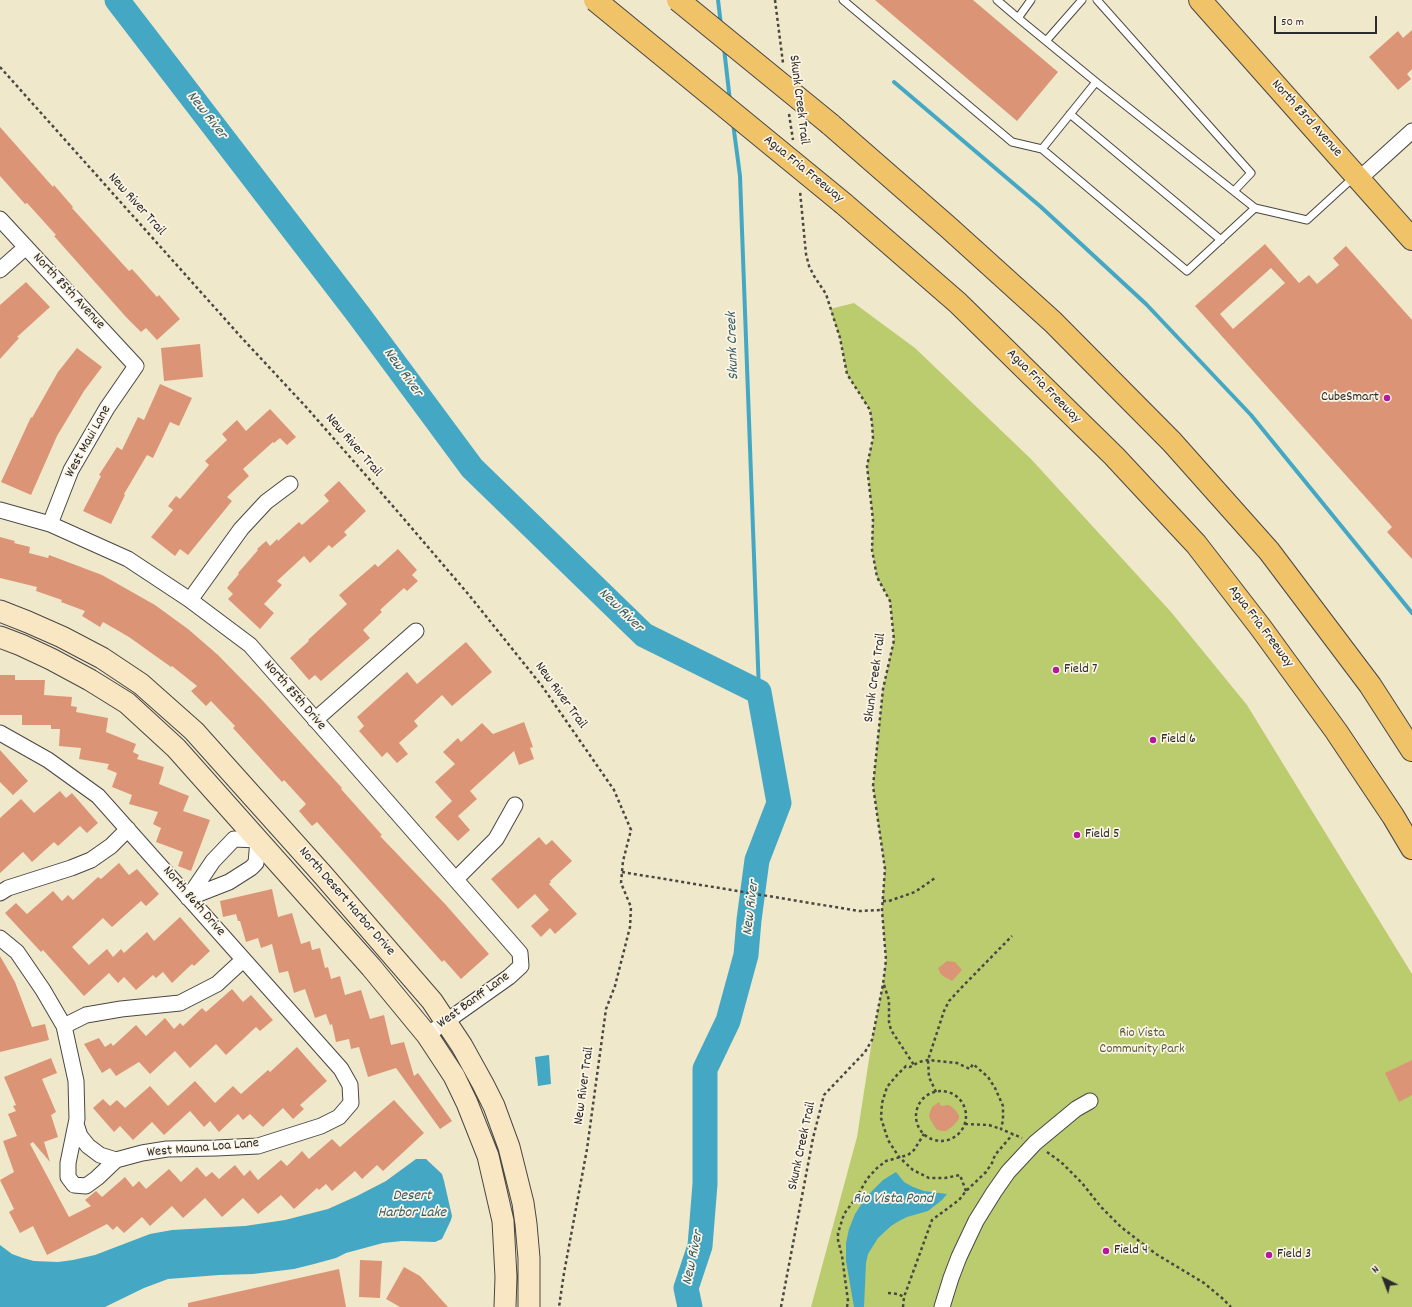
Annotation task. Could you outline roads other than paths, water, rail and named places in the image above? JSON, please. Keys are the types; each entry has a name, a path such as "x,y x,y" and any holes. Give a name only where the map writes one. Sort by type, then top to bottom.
{"main road":[{"name":"Agua Fria Freeway","path":"595,0 844,204 958,303 1114,456 1196,544 1261,628 1336,731 1393,816 1412,848"},
{"path":"678,0 830,124 948,227 1053,322 1172,442 1269,551 1370,685 1412,750"},
{"name":"North 83rd Avenue","path":"1200,0 1412,239"}],"street":[{"path":"1357,177 1412,131"},
{"name":"North 85th Avenue","path":"0,219 136,366"},
{"path":"0,270 26,247"},
{"name":"West Maui Lane","path":"50,524 71,470 107,408 136,366"},
{"path":"190,600 241,529 266,502 290,484"},
{"name":"North 85th Drive","path":"0,510 50,524 128,559 190,600 250,645 520,953 520,966"},
{"name":"North Desert Harbor Drive","path":"0,611 62,637 102,658 141,684 194,731 432,1001 462,1046 483,1084 499,1117 509,1147 523,1203 526,1224 529,1258 529,1307"},
{"path":"315,720 416,631"},
{"name":"North Desert Harbor Drive","path":"0,638 21,645 51,659 128,703 176,748 371,967 427,1035 454,1076 467,1103 488,1156 503,1221 506,1277 505,1307"},
{"name":"North 86th Drive","path":"0,733 48,760 98,796 340,1068 350,1085 351,1102"},
{"path":"456,879 496,840 515,805"},
{"path":"188,898 229,882 251,868 256,863 258,840 276,823"},
{"path":"0,893 8,888 91,860 111,846 128,830"},
{"path":"188,898 213,861 234,839 258,840"},
{"path":"213,861 229,882"},
{"path":"0,938 17,952 43,990 64,1026 76,1081 77,1119 68,1163 68,1177 74,1185 86,1186 116,1160 100,1155 88,1146 80,1136 76,1124"},
{"path":"64,1026 86,1015 121,1009 180,1003 216,984 243,960"},
{"name":"West Banff Lane","path":"427,1035 509,977 520,966"},
{"path":"942,1307 951,1278 976,1221 1002,1182 1035,1143 1076,1109 1090,1101"},
{"name":"West Mauna Loa Lane","path":"116,1160 142,1153 167,1149 258,1146 321,1126 340,1117 351,1102"}],"lane":[{"path":"843,0 1012,142 1042,149 1187,271 1255,208"},
{"path":"997,0 1096,82 1255,208 1307,220 1357,177"},
{"path":"1018,18 1031,0"},
{"path":"1046,40 1082,0"},
{"path":"1097,0 1252,173 1234,191"},
{"path":"1042,149 1096,82"},
{"path":"1070,114 1221,240"}],"water":[{"path":"549,1055 551,1084 538,1086 535,1057"},
{"name":"Desert Harbor Lake","path":"416,1159 426,1159 442,1174 444,1181 452,1216 442,1239 435,1242 402,1241 383,1243 346,1253 336,1258 294,1269 253,1274 168,1279 144,1288 105,1307 0,1307 0,1245 12,1254 23,1258 34,1261 58,1262 95,1255 150,1234 172,1230 245,1226 285,1220 328,1209 357,1196 386,1181"},
{"name":"Rio Vista Pond","path":"896,1172 904,1182 913,1187 924,1191 947,1194 928,1211 899,1221 878,1238 868,1254 866,1263 864,1307 854,1307 846,1261 846,1243 849,1229 855,1214 866,1197 883,1180"}],"waterway":[{"name":"New River","path":"117,0 358,314 472,468 644,635 759,692 779,803 757,860 746,955 728,1021 705,1069 705,1184 700,1246 686,1288 690,1307"},
{"name":"Skunk Creek","path":"718,0 721,25"},
{"name":"Skunk Creek","path":"724,48 730,101"},
{"path":"894,82 1041,207 1146,304 1251,415 1412,613"},
{"name":"Skunk Creek","path":"733,123 740,176 759,692"}],"place":[{"name":"CubeSmart","path":"1387,398"},
{"name":"Field 7","path":"1056,670"},
{"name":"Field 6","path":"1153,740"},
{"name":"Field 5","path":"1077,835"},
{"name":"Field 4","path":"1106,1251"},
{"name":"Field 3","path":"1269,1255"}],"park label":[{"name":"Rio Vista Community Park","path":"1142,1042"}]}
